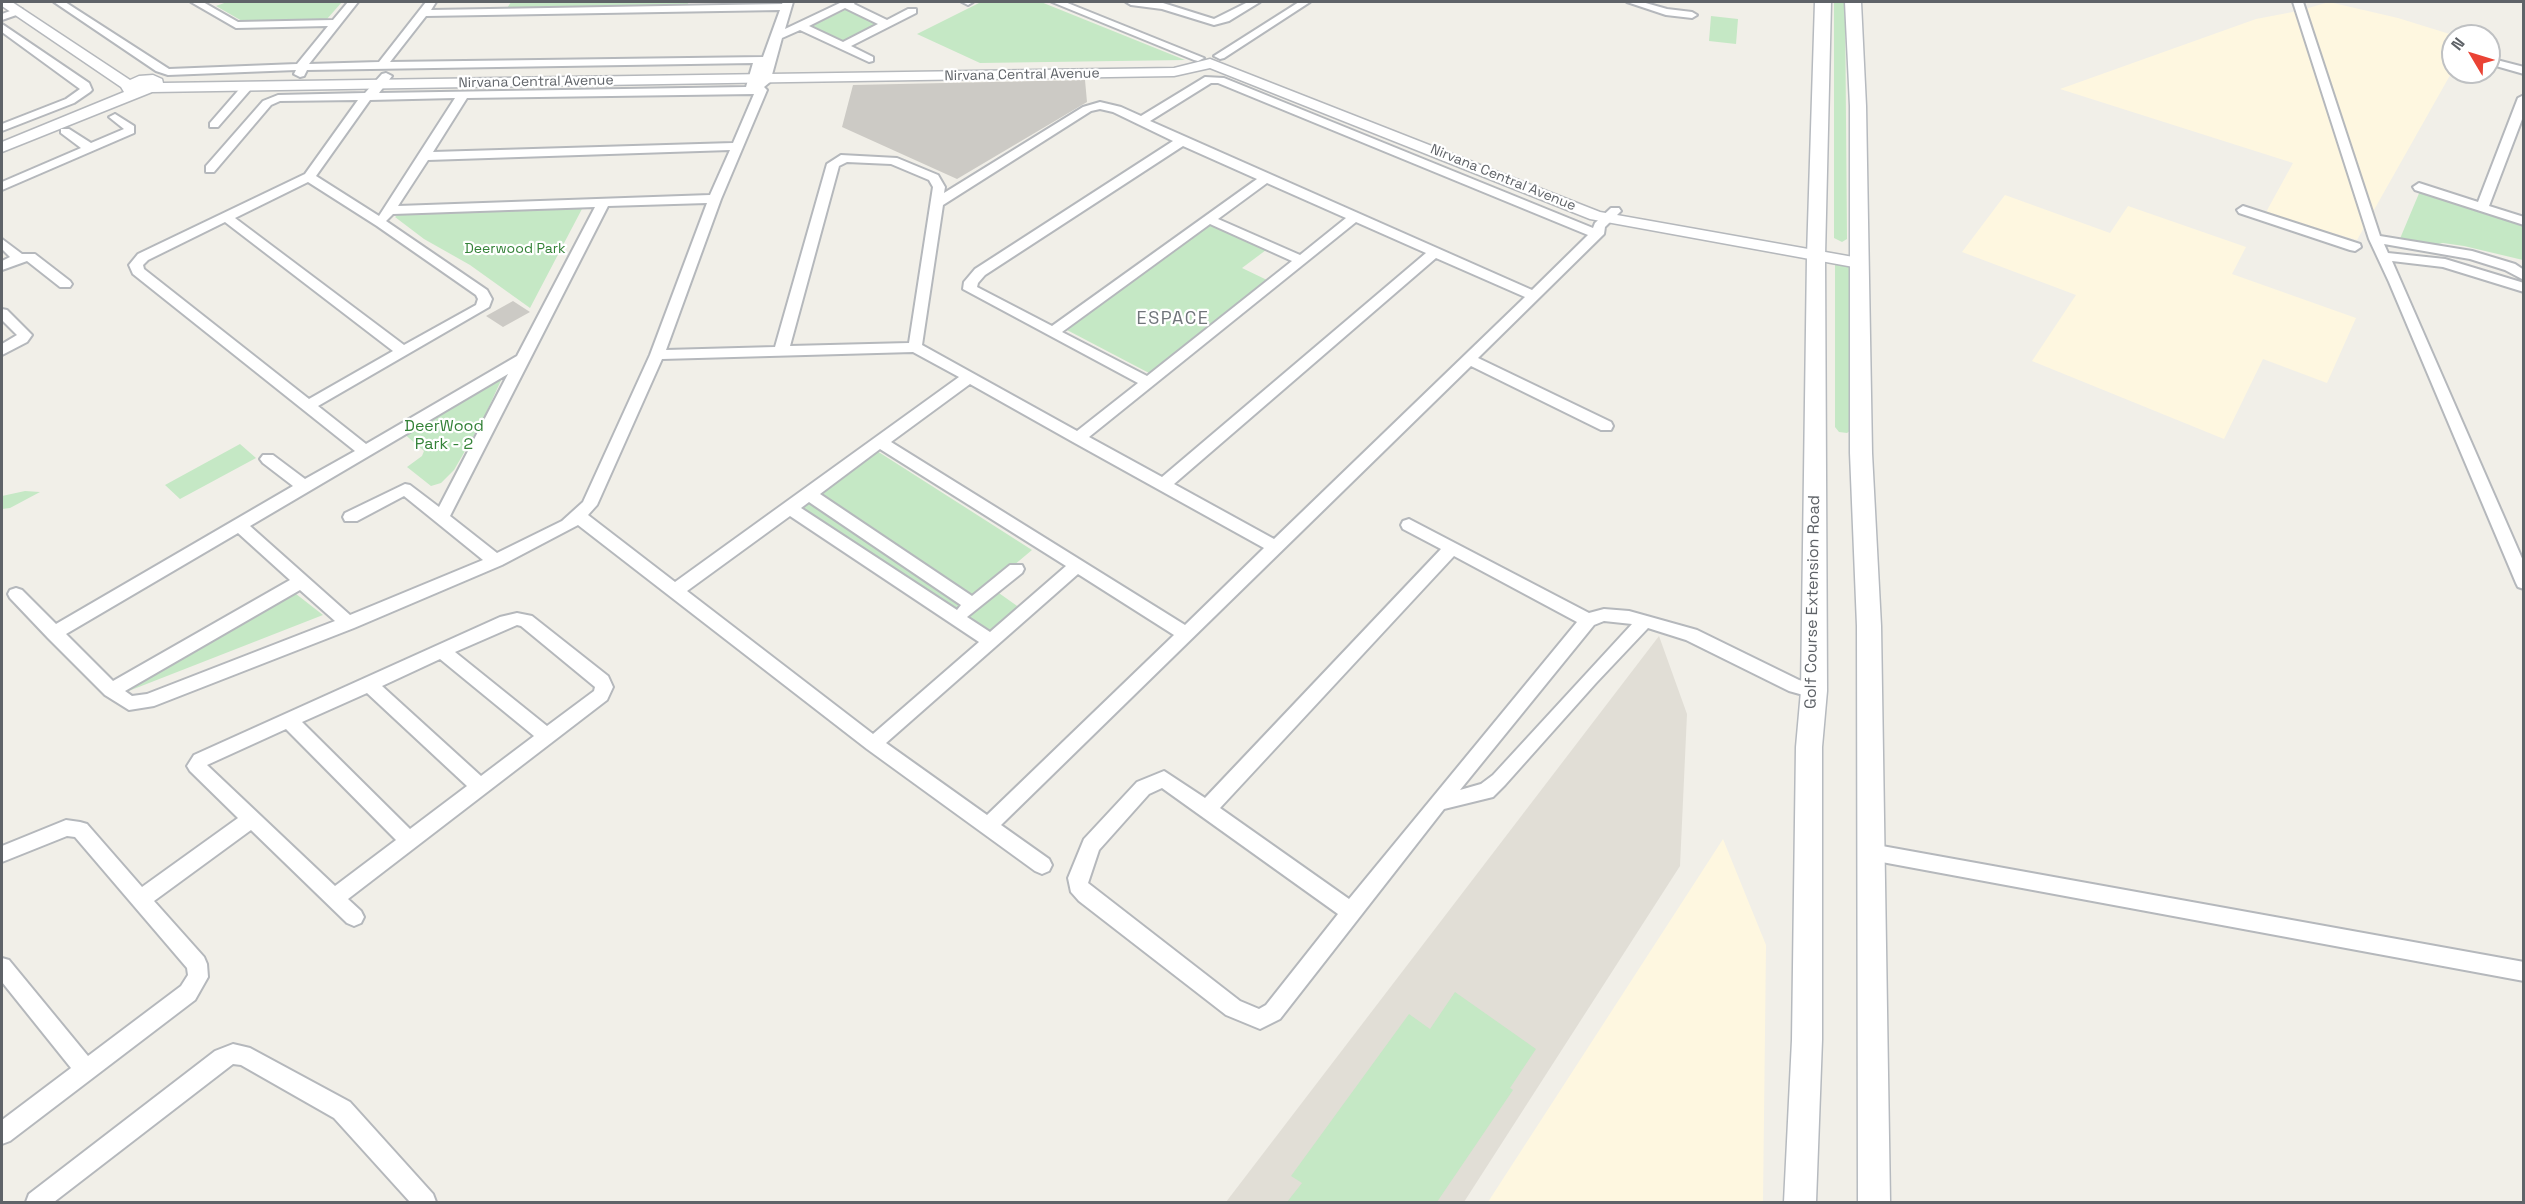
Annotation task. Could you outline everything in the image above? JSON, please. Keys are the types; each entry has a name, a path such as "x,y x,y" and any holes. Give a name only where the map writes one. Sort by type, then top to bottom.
{"main road":[{"name":"Golf Course Extension Road","path":"1800,1203 1807,1040 1809,747 1814,692 1817,250 1823,2"},
{"path":"1853,2 1858,106 1861,453 1869,626 1874,1203"}],"street":[{"path":"4,2 24,10 139,76 141,85"},
{"path":"59,2 168,72 294,74 334,22 353,2"},
{"path":"201,4 219,2"},
{"path":"365,451 138,271 136,265 143,257 309,177 431,2"},
{"path":"500,12 507,2"},
{"path":"702,2 716,8"},
{"path":"1057,2 1209,57 1305,2"},
{"path":"1131,2 1163,6 1214,22 1225,19 1255,2"},
{"path":"1209,57 1287,2"},
{"path":"1632,2 1666,12 1692,15"},
{"path":"2298,2 2375,239 2523,583"},
{"path":"778,36 848,3 887,24"},
{"path":"201,4 236,25 334,22"},
{"path":"16,594 111,690 129,703 148,701 348,623 496,561 579,517 589,505 657,355 715,199 761,90 760,75 770,58 787,4 716,8 422,13"},
{"path":"2,17 24,10"},
{"path":"2,128 70,101 86,90 85,85 2,27 24,10"},
{"path":"24,10 141,85"},
{"path":"843,46 912,11"},
{"path":"801,26 869,59"},
{"name":"Nirvana Central Avenue","path":"141,85 248,87 376,81 1174,72 1190,70 1209,57 1610,221 1859,256"},
{"path":"2501,65 2523,71"},
{"name":"Nirvana Central Avenue","path":"141,85 294,74 376,81"},
{"path":"376,81 464,94 760,75"},
{"path":"210,170 271,100 376,81 760,75"},
{"path":"988,826 1610,221 1220,80 1209,79 1141,122"},
{"path":"2,139 141,85"},
{"path":"2,147 141,85"},
{"path":"214,125 248,87"},
{"path":"381,223 464,94"},
{"path":"2482,207 2523,98"},
{"path":"937,203 1092,106 1100,105 1117,109 1182,141 1534,296"},
{"path":"2,186 130,131 130,128 115,117"},
{"path":"65,131 91,149"},
{"path":"1148,382 970,289 971,282 980,272 1182,141"},
{"path":"425,156 737,146"},
{"path":"781,352 833,164 845,158 893,161 917,169 934,178 939,187 915,347"},
{"path":"309,177 381,223 482,293 485,299 482,307 309,405"},
{"path":"1054,331 1266,178"},
{"path":"2419,187 2523,221"},
{"path":"391,210 715,199"},
{"path":"442,516 603,203"},
{"path":"2243,210 2355,247"},
{"path":"226,217 402,351"},
{"path":"1078,438 1355,217"},
{"path":"1208,219 1301,260"},
{"path":"2375,239 2472,255 2510,267 2523,276"},
{"path":"2,243 19,258"},
{"path":"1163,485 1435,252"},
{"path":"2384,256 2445,263 2523,288"},
{"path":"2,266 19,258 30,257 65,284"},
{"path":"2,313 25,335 2,350"},
{"path":"657,355 915,347 1275,547"},
{"path":"1469,358 1606,426"},
{"path":"54,633 522,359"},
{"path":"674,592 969,377"},
{"path":"880,442 1185,634"},
{"path":"268,459 303,487"},
{"path":"351,517 405,489 496,561"},
{"path":"808,494 973,605"},
{"path":"790,508 990,641"},
{"path":"579,517 873,744 1042,865"},
{"path":"239,525 348,623"},
{"path":"1409,525 1588,620"},
{"path":"1207,809 1452,548"},
{"path":"873,744 1077,566"},
{"path":"956,618 1016,569"},
{"path":"111,690 302,581"},
{"path":"1351,912 1164,779 1143,788 1091,845 1078,878 1078,886 1086,895 1233,1008 1260,1019 1273,1012 1438,803 1588,620 1604,615 1629,616 1692,635 1795,686 1814,692"},
{"path":"333,898 601,695 604,687 602,681 526,621 506,622 443,652 208,754 200,760 196,766 333,898 354,917"},
{"path":"1438,803 1486,791 1499,780 1590,678 1645,621"},
{"path":"443,652 547,736"},
{"path":"369,684 480,787"},
{"path":"288,720 410,840"},
{"path":"142,898 252,819"},
{"path":"2,854 66,828 80,830 142,898 197,964 198,977 188,993 2,1133"},
{"path":"1871,852 2523,972"},
{"path":"2,967 86,1070"},
{"path":"37,1203 222,1058 233,1054 243,1055 342,1110 425,1203"}],"shaded area":[{"path":"2329,2 2398,18 2441,31 2441,84 2445,84 2357,240 2265,214 2293,163 2060,89 2256,19"},
{"path":"2005,195 2110,233 2128,206 2246,247 2232,274 2356,318 2327,383 2263,359 2224,439 2032,361 2076,295 1962,252"},
{"path":"1659,636 1687,714 1680,866 1464,1202 1226,1202"},
{"path":"1723,839 1766,945 1763,1202 1488,1202"}],"green space":[{"path":"227,2 342,2 327,19 242,21 216,6"},
{"path":"511,2 689,2 685,8 506,10"},
{"path":"981,2 1041,2 1185,60 980,63 917,34"},
{"path":"1834,2 1845,2 1847,239 1842,242 1834,238"},
{"path":"847,9 879,24 842,43 810,27"},
{"path":"1711,16 1738,19 1736,44 1709,41"},
{"path":"2420,191 2523,223 2523,260 2464,246 2443,243 2429,246 2399,241"},
{"name":"Deerwood Park","path":"583,207 530,308 470,265 424,239 395,217 401,212"},
{"path":"1209,224 1266,250 1242,268 1267,280 1149,373 1067,330"},
{"path":"1837,262 1849,267 1851,430 1847,433 1839,432 1835,427 1835,265"},
{"name":"DeerWood Park - 2","path":"503,376 483,420 454,470 441,483 431,486 407,467 422,456 424,451 402,432"},
{"path":"240,444 256,458 180,499 165,485"},
{"path":"877,451 1032,550 989,586 1020,608 990,634 803,508"},
{"path":"25,491 40,492 10,508 2,509 2,496"},
{"path":"291,590 323,615 126,692 128,683"},
{"path":"1455,992 1536,1049 1510,1088 1513,1090 1437,1202 1287,1202 1302,1183 1291,1176 1409,1014 1430,1029"}],"building":[{"path":"1085,80 1087,102 957,179 842,127 853,85"},
{"path":"513,301 530,312 503,327 486,316"}],"district":[{"name":"ESPACE","path":"1173,319"}]}
